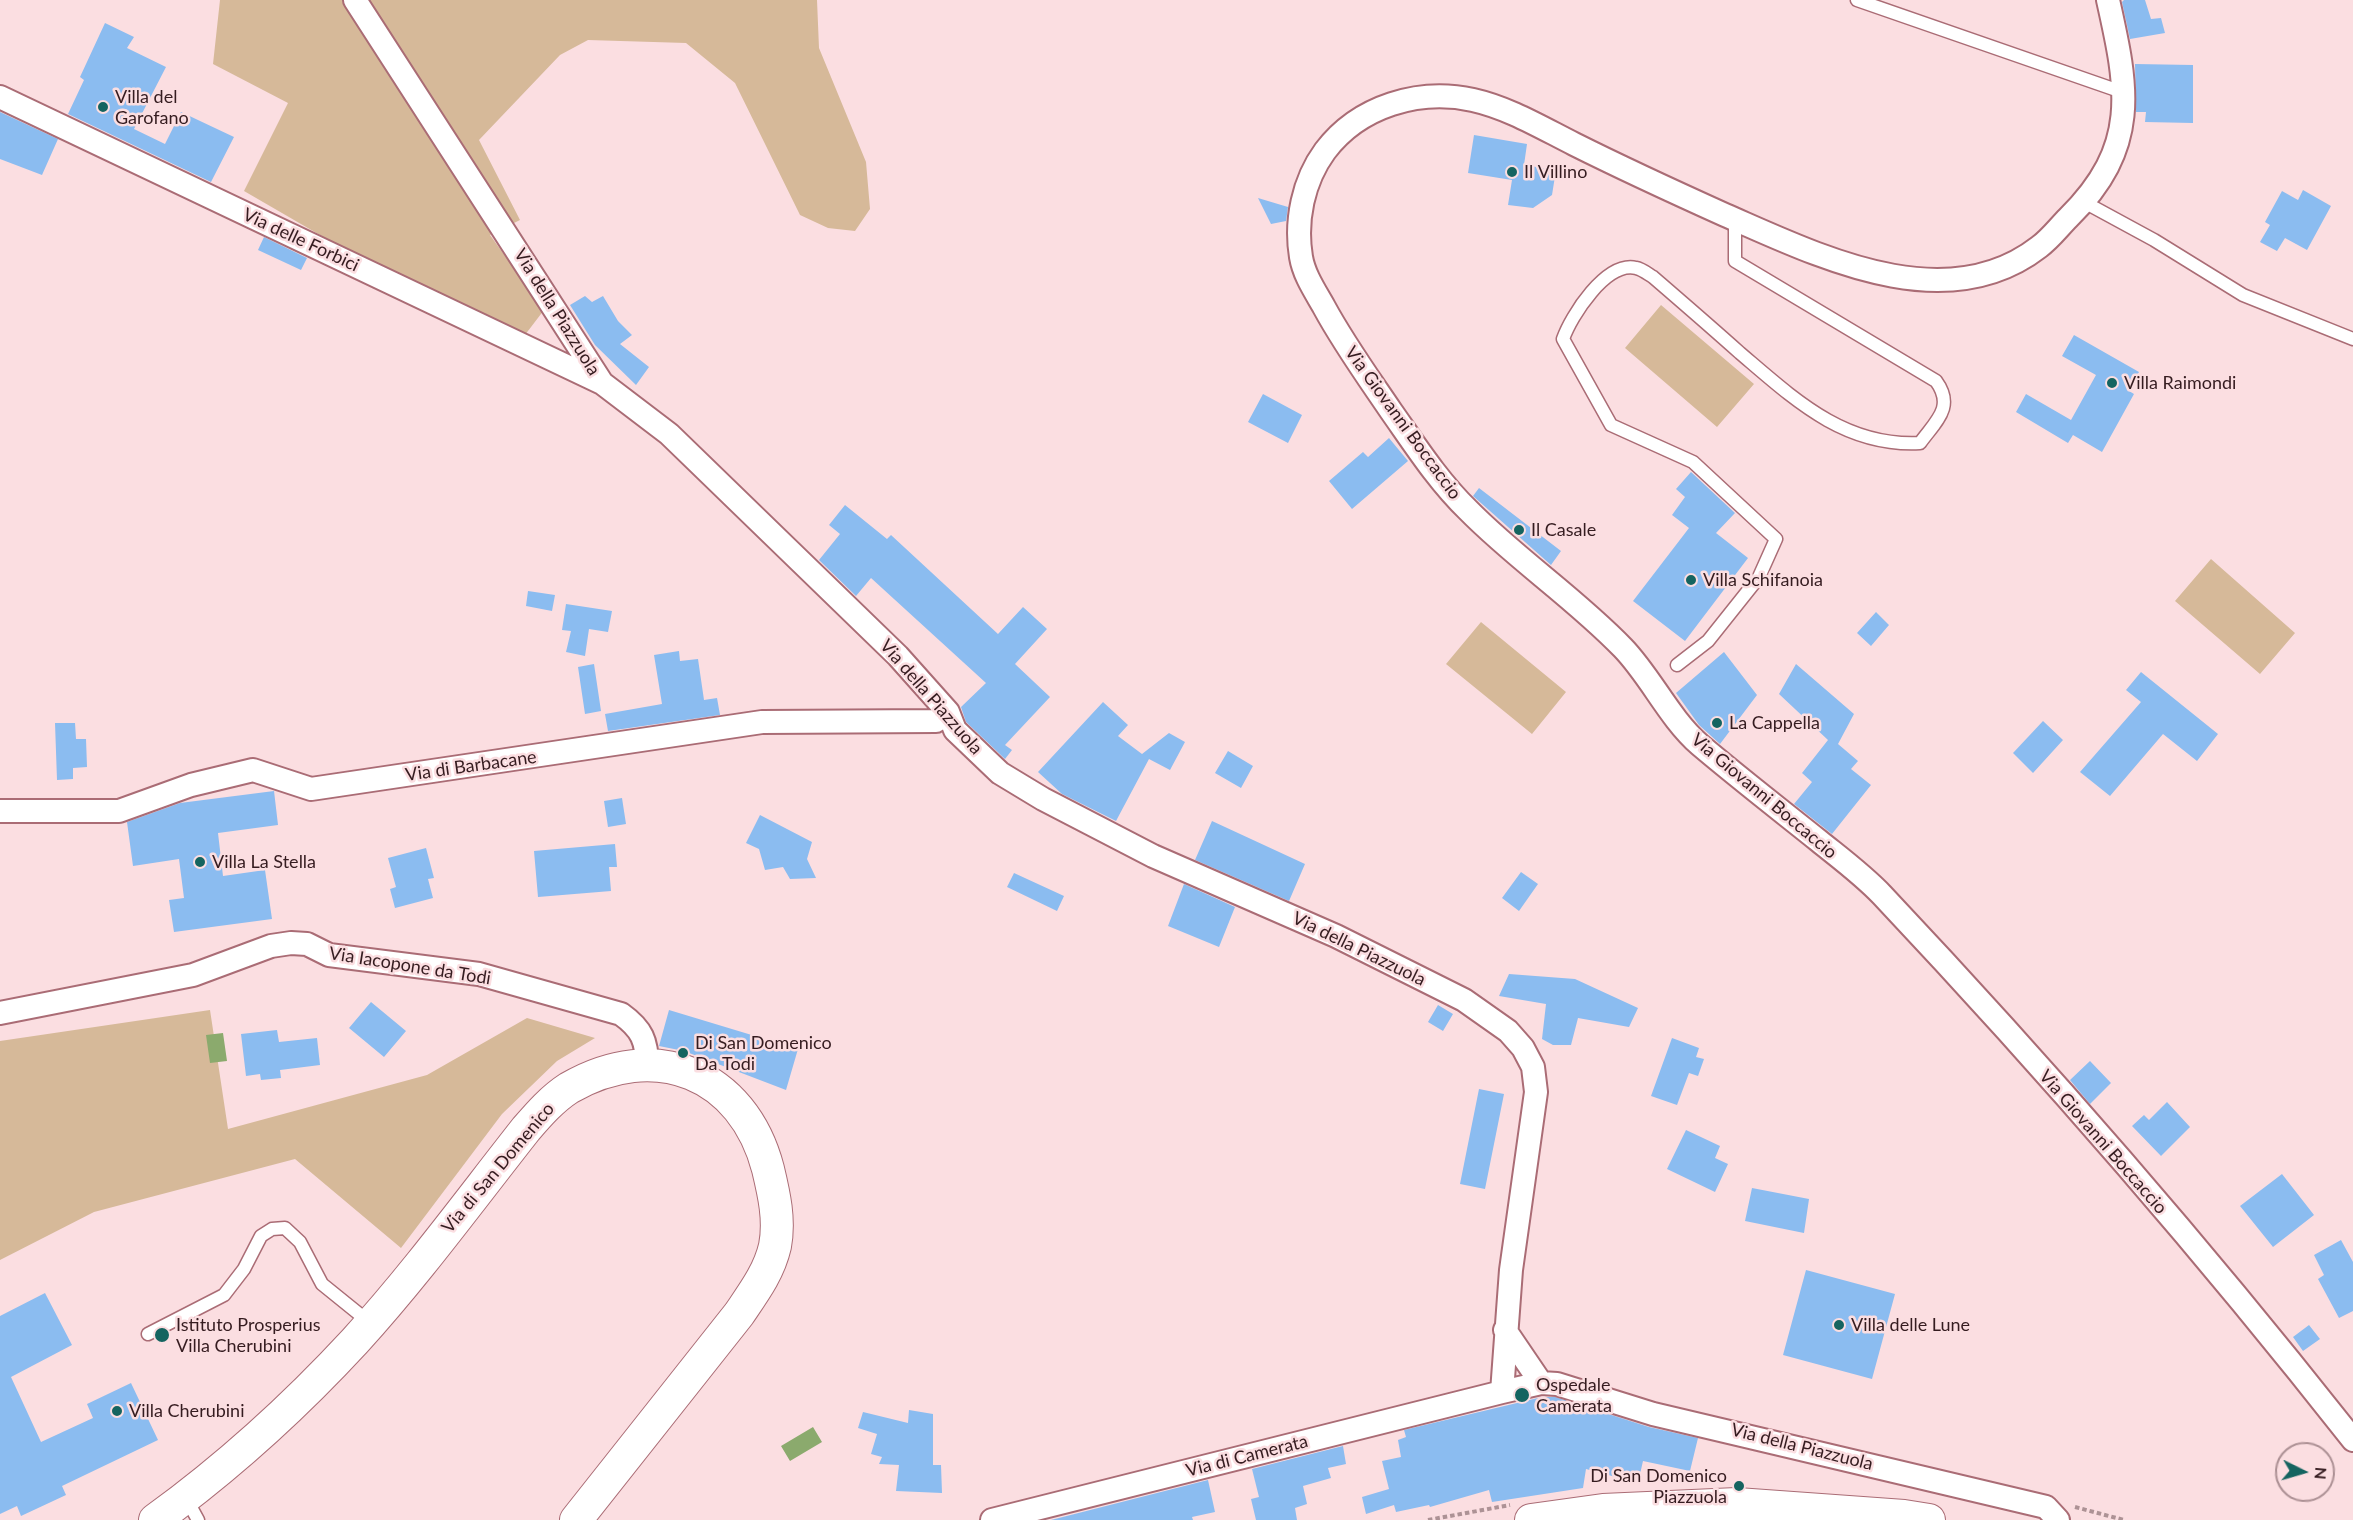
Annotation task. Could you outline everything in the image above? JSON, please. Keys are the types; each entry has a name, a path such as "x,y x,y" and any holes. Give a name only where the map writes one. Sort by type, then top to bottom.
{"main road":[{"name":"Via di San Domenico","path":"155,1520 192,1509 249,1448 312,1387 370,1323 526,1129 556,1098 568,1089 599,1076 647,1066 679,1068 702,1076 729,1097 756,1132 764,1155 777,1211 775,1245 763,1281 576,1520"},
{"path":"1531,1520 1603,1510 1737,1504 1904,1516 1929,1520"}],"street":[{"name":"Via della Piazzuola","path":"355,0 602,383 669,434 898,656 948,712 955,730 1000,773 1043,799 1153,856 1336,936 1464,1000 1508,1031 1522,1048 1533,1067 1536,1092 1505,1330 1502,1392 1541,1383 1557,1384 1653,1414 1728,1429 2065,1513"},
{"name":"Via Giovanni Boccaccio","path":"2108,0 2124,72 2125,93 2121,128 2108,165 2084,202 2038,248 1986,273 1959,278 1892,276 1833,262 1643,178 1503,110 1469,99 1434,96 1390,103 1341,132 1318,161 1306,188 1299,231 1300,253 1304,270 1341,338 1421,454 1466,509 1627,652 1692,738 1875,887 2085,1118 2300,1373 2353,1440"},
{"name":"Via delle Forbici","path":"0,97 602,383"},
{"name":"Via di Barbacane","path":"0,811 119,811 191,785 253,770 311,789 762,722 936,720 948,712"},
{"name":"Via Iacopone da Todi","path":"0,1013 193,975 271,946 307,944 329,955 479,974 621,1014 636,1025 644,1037 647,1066"},
{"path":"1505,1330 1541,1383"},
{"name":"Via di Camerata","path":"992,1520 1502,1392"}],"lane":[{"path":"1857,0 2125,93"},
{"path":"2084,202 2154,240 2243,295 2353,339"},
{"path":"1677,665 1708,641 1760,577 1776,539 1693,462 1611,425 1563,339 1569,323 1593,289 1617,271 1635,267 1653,277 1802,407 1850,433 1901,444 1920,443 1945,409 1945,392 1936,381 1735,261 1735,219"},
{"path":"148,1334 224,1295 244,1269 261,1236 272,1229 285,1228 300,1242 322,1284 370,1323"}],"path":[{"path":"2065,1513 2124,1520"}],"shaded area":[{"path":"220,0 817,0 819,48 866,162 870,209 855,231 828,228 800,215 735,83 686,43 588,40 560,55 479,140 520,220 490,235 544,310 515,348 244,191 288,103 213,64"},
{"path":"1661,305 1754,384 1717,427 1625,348"},
{"path":"2211,559 2295,633 2260,674 2175,601"},
{"path":"1481,622 1566,692 1532,734 1446,664"},
{"path":"210,1010 228,1129 427,1075 527,1018 595,1038 557,1061 502,1114 401,1248 295,1159 94,1212 0,1260 0,1041"},
{"path":"223,1033 227,1061 210,1063 206,1035"},
{"path":"813,1427 822,1442 790,1461 781,1446"}],"building":[{"path":"2124,0 2145,0 2151,19 2161,18 2165,33 2130,39 2122,2"},
{"name":"Villa del Garofano","path":"105,23 134,37 127,48 166,67 134,129 165,144 181,112 234,137 211,182 68,114 84,80 80,77"},
{"path":"2135,64 2193,65 2193,123 2145,122 2146,112 2136,112"},
{"path":"0,112 58,139 42,175 0,159"},
{"name":"Il Villino","path":"1474,135 1527,144 1524,165 1556,170 1552,195 1533,208 1508,205 1512,180 1468,173"},
{"path":"2303,190 2331,206 2307,250 2285,238 2277,251 2260,242 2270,225 2265,222 2282,191 2298,200"},
{"path":"1258,198 1288,207 1286,221 1271,224"},
{"path":"264,237 307,258 301,270 258,250"},
{"path":"585,296 592,302 603,296 618,321 632,335 620,344 649,367 636,385 595,345 570,305"},
{"path":"2074,335 2139,372 2129,391 2134,394 2102,452 2073,435 2068,443 2016,412 2026,394 2071,420 2096,375 2062,356"},
{"path":"1263,394 1302,415 1288,443 1248,422"},
{"path":"1389,438 1408,461 1352,509 1329,481 1363,452 1368,457"},
{"name":"Villa Schifanoia","path":"1691,472 1735,513 1716,533 1748,558 1685,641 1633,601 1689,528 1672,515 1685,497 1676,489"},
{"path":"1479,488 1561,551 1551,565 1473,496"},
{"path":"845,505 887,539 891,535 998,634 1023,607 1047,629 1015,664 1050,697 1005,745 1012,750 1005,759 966,722 961,707 986,683 871,578 856,596 819,560 840,534 829,525"},
{"path":"528,591 555,595 552,611 526,606"},
{"path":"566,604 612,611 608,632 589,629 585,656 566,652 571,631 562,630"},
{"path":"1876,612 1889,625 1871,646 1857,633"},
{"path":"679,651 680,661 698,659 704,700 717,698 720,715 608,731 605,714 662,704 654,655"},
{"name":"La Cappella","path":"1724,652 1757,695 1720,744 1699,725 1676,693"},
{"path":"594,664 601,711 585,714 578,667"},
{"path":"1796,664 1854,714 1838,744 1858,761 1851,769 1871,785 1832,834 1794,804 1812,782 1802,773 1828,740 1779,694"},
{"path":"2141,672 2218,734 2197,761 2163,734 2110,796 2080,772 2141,702 2126,690"},
{"path":"1103,702 1128,725 1118,736 1142,754 1169,733 1185,742 1170,770 1149,759 1116,821 1062,794 1038,772"},
{"path":"2043,721 2063,740 2033,773 2013,753"},
{"path":"55,723 75,723 76,739 86,739 87,767 73,768 73,779 57,780"},
{"path":"1228,751 1253,766 1241,788 1215,773"},
{"name":"Villa La Stella","path":"274,791 278,825 218,833 223,876 265,870 272,919 174,932 169,900 184,898 179,859 133,866 127,822 180,803"},
{"path":"622,798 626,824 608,827 604,801"},
{"path":"760,815 812,842 807,859 816,878 790,879 783,867 765,870 759,849 746,843"},
{"path":"1212,821 1305,864 1289,901 1195,860"},
{"path":"615,844 617,867 609,867 611,891 538,897 534,851"},
{"path":"426,848 434,878 428,879 433,898 395,908 390,889 396,887 388,858"},
{"path":"1521,872 1538,884 1519,911 1502,898"},
{"path":"1014,873 1064,896 1057,911 1007,887"},
{"path":"1184,884 1235,907 1219,947 1168,926"},
{"path":"1509,974 1575,979 1638,1008 1629,1027 1578,1018 1571,1045 1553,1045 1542,1039 1546,1004 1499,996"},
{"path":"371,1002 406,1031 384,1057 349,1028"},
{"path":"1438,1005 1453,1014 1443,1031 1428,1022"},
{"path":"669,1010 798,1049 786,1090 684,1051 659,1046"},
{"path":"277,1030 279,1042 317,1038 320,1065 280,1070 281,1078 261,1080 260,1074 246,1076 241,1034"},
{"path":"1672,1038 1699,1048 1696,1057 1704,1059 1698,1076 1689,1073 1677,1105 1651,1096"},
{"path":"2090,1061 2111,1083 2090,1104 2070,1080"},
{"path":"1479,1089 1504,1094 1485,1189 1460,1184"},
{"path":"2167,1102 2190,1127 2161,1156 2132,1126 2144,1115 2149,1120"},
{"path":"1686,1130 1720,1146 1715,1158 1728,1164 1715,1192 1667,1169"},
{"path":"2282,1174 2314,1215 2273,1247 2240,1206"},
{"path":"1752,1188 1809,1199 1804,1233 1745,1221"},
{"path":"2341,1240 2353,1262 2353,1311 2339,1318 2318,1279 2324,1275 2314,1255"},
{"name":"Villa delle Lune","path":"1806,1270 1895,1294 1872,1379 1783,1355"},
{"name":"Villa Cherubini","path":"45,1293 72,1345 11,1377 41,1442 93,1418 87,1404 131,1383 158,1440 62,1486 66,1495 21,1516 17,1506 0,1514 0,1316"},
{"path":"2309,1325 2320,1339 2303,1351 2293,1337"},
{"path":"1542,1397 1555,1397 1649,1427 1698,1438 1690,1471 1643,1461 1638,1483 1586,1469 1583,1488 1492,1502 1489,1490 1430,1507 1429,1505 1396,1512 1394,1505 1366,1514 1362,1497 1389,1489 1382,1461 1401,1457 1398,1440 1406,1437 1404,1430"},
{"path":"909,1410 933,1414 933,1465 941,1465 942,1493 896,1491 899,1465 879,1464 882,1457 871,1454 877,1434 858,1428 863,1412 908,1423"},
{"path":"1343,1446 1346,1464 1328,1468 1331,1478 1303,1486 1307,1504 1295,1508 1297,1520 1256,1520 1251,1499 1259,1497 1252,1469"},
{"path":"1208,1480 1215,1512 1192,1517 1193,1520 1051,1520"}],"place":[{"name":"Villa del Garofano","path":"103,107"},
{"name":"Il Villino","path":"1512,172"},
{"name":"Villa Raimondi","path":"2112,383"},
{"name":"Il Casale","path":"1519,530"},
{"name":"Villa Schifanoia","path":"1691,580"},
{"name":"La Cappella","path":"1717,723"},
{"name":"Villa La Stella","path":"200,862"},
{"name":"Di San Domenico Da Todi","path":"683,1053"},
{"name":"Villa delle Lune","path":"1839,1325"},
{"name":"Istituto Prosperius Villa Cherubini","path":"162,1335"},
{"name":"Ospedale Camerata","path":"1522,1395"},
{"name":"Villa Cherubini","path":"117,1411"},
{"name":"Di San Domenico Piazzuola","path":"1739,1486"}]}
